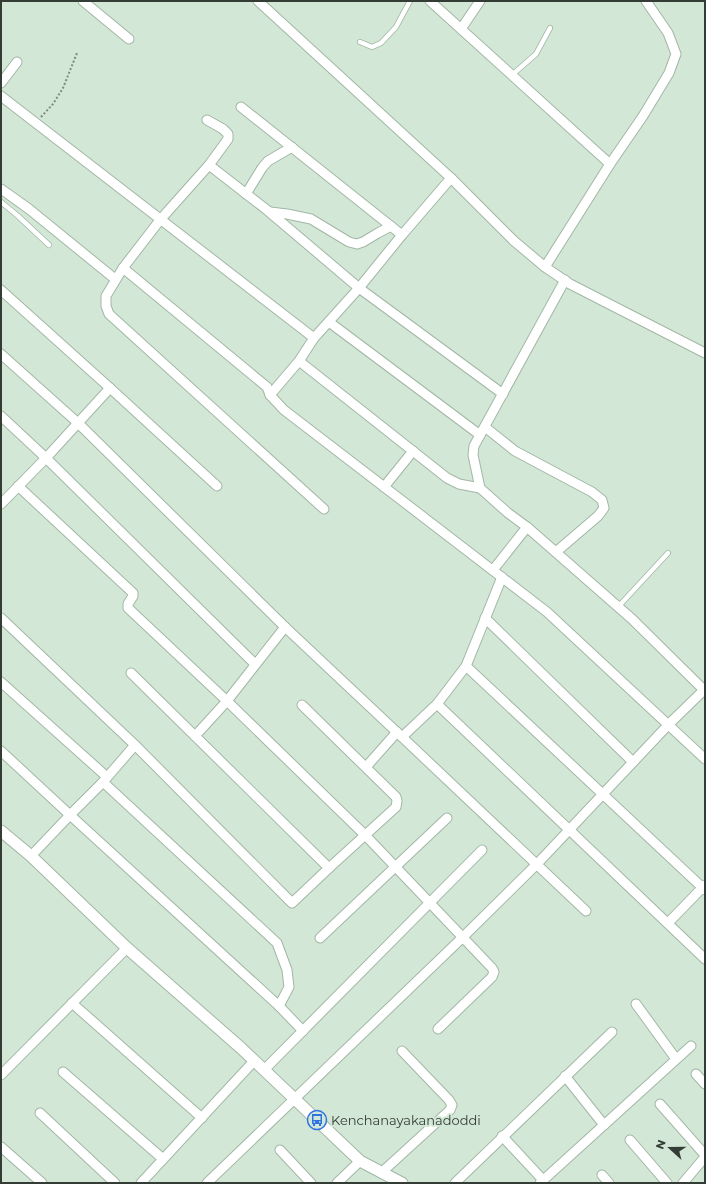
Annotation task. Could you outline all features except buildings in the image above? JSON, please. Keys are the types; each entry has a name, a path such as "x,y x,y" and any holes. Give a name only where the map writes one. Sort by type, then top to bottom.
{"street":[{"path":"83,1 128,39"},
{"path":"258,1 451,178 514,241 545,267 570,284 705,353"},
{"path":"430,1 610,164"},
{"path":"461,29 480,1"},
{"path":"545,267 610,164 643,116 669,72 676,54 668,32 646,1"},
{"path":"1,83 17,62"},
{"path":"1,96 314,338"},
{"path":"241,106 402,235"},
{"path":"207,120 223,128 228,134 228,139 209,165 160,220 123,268 106,296 106,306 109,314 324,509"},
{"path":"246,194 268,161 292,147"},
{"path":"209,165 270,212 359,288 503,394"},
{"path":"270,395 299,361 314,338 359,288 451,178"},
{"path":"1,189 29,209 115,279"},
{"path":"270,212 287,214 311,220 349,242 357,244 391,226"},
{"path":"123,268 267,387 270,395 284,410 548,612 705,759"},
{"path":"480,488 473,455 474,446 565,280"},
{"path":"1,290 217,486"},
{"path":"329,322 482,431 515,451 592,492 602,500 604,508 598,516 556,552"},
{"path":"1,354 78,423 284,627 400,734 586,911"},
{"path":"207,1183 537,864 668,724 704,691 632,619 528,527 508,513 480,488 459,484 447,478 299,361"},
{"path":"1,504 46,458 110,388"},
{"path":"1,416 46,458 255,664"},
{"path":"384,487 413,451"},
{"path":"18,486 133,593 133,596 128,604 128,608 227,701 366,836 492,968 494,972 492,977 438,1029"},
{"path":"493,570 528,527"},
{"path":"366,767 400,734 437,704 466,666 502,577"},
{"path":"1,618 135,745 292,902 366,836 396,807 397,801 396,797 302,705"},
{"path":"485,618 633,762"},
{"path":"195,736 227,701 284,627"},
{"path":"466,666 704,888 668,923"},
{"path":"130,673 329,868"},
{"path":"1,682 105,779 277,944 287,970 289,987 279,1006"},
{"path":"437,704 705,959"},
{"path":"31,856 105,779 135,745"},
{"path":"1,751 279,1006 303,1031"},
{"path":"320,938 447,818"},
{"path":"1,831 31,856 127,948 264,1070 360,1161 402,1183"},
{"path":"264,1070 482,850"},
{"path":"1,1075 127,948"},
{"path":"72,1003 202,1118"},
{"path":"636,1004 676,1059"},
{"path":"455,1183 502,1136 612,1032"},
{"path":"502,1136 541,1182 691,1046"},
{"path":"381,1173 450,1110 452,1105 402,1051"},
{"path":"141,1183 254,1061"},
{"path":"63,1072 163,1159"},
{"path":"696,1074 705,1084"},
{"path":"565,1076 604,1125"},
{"path":"660,1104 705,1156 683,1183"},
{"path":"40,1113 116,1183"},
{"path":"630,1140 667,1183"},
{"path":"1,1147 42,1183"},
{"path":"280,1150 311,1183"},
{"path":"337,1183 360,1161"},
{"path":"602,1175 609,1183"}],"lane":[{"path":"360,42 372,47 381,43 396,27 410,1"},
{"path":"512,75 536,54 550,28"},
{"path":"1,202 49,245"},
{"path":"618,607 668,553"}],"path":[{"path":"36,122 53,104 63,88 77,53"}],"place":[{"name":"Kenchanayakanadoddi","path":"317,1120"}]}
